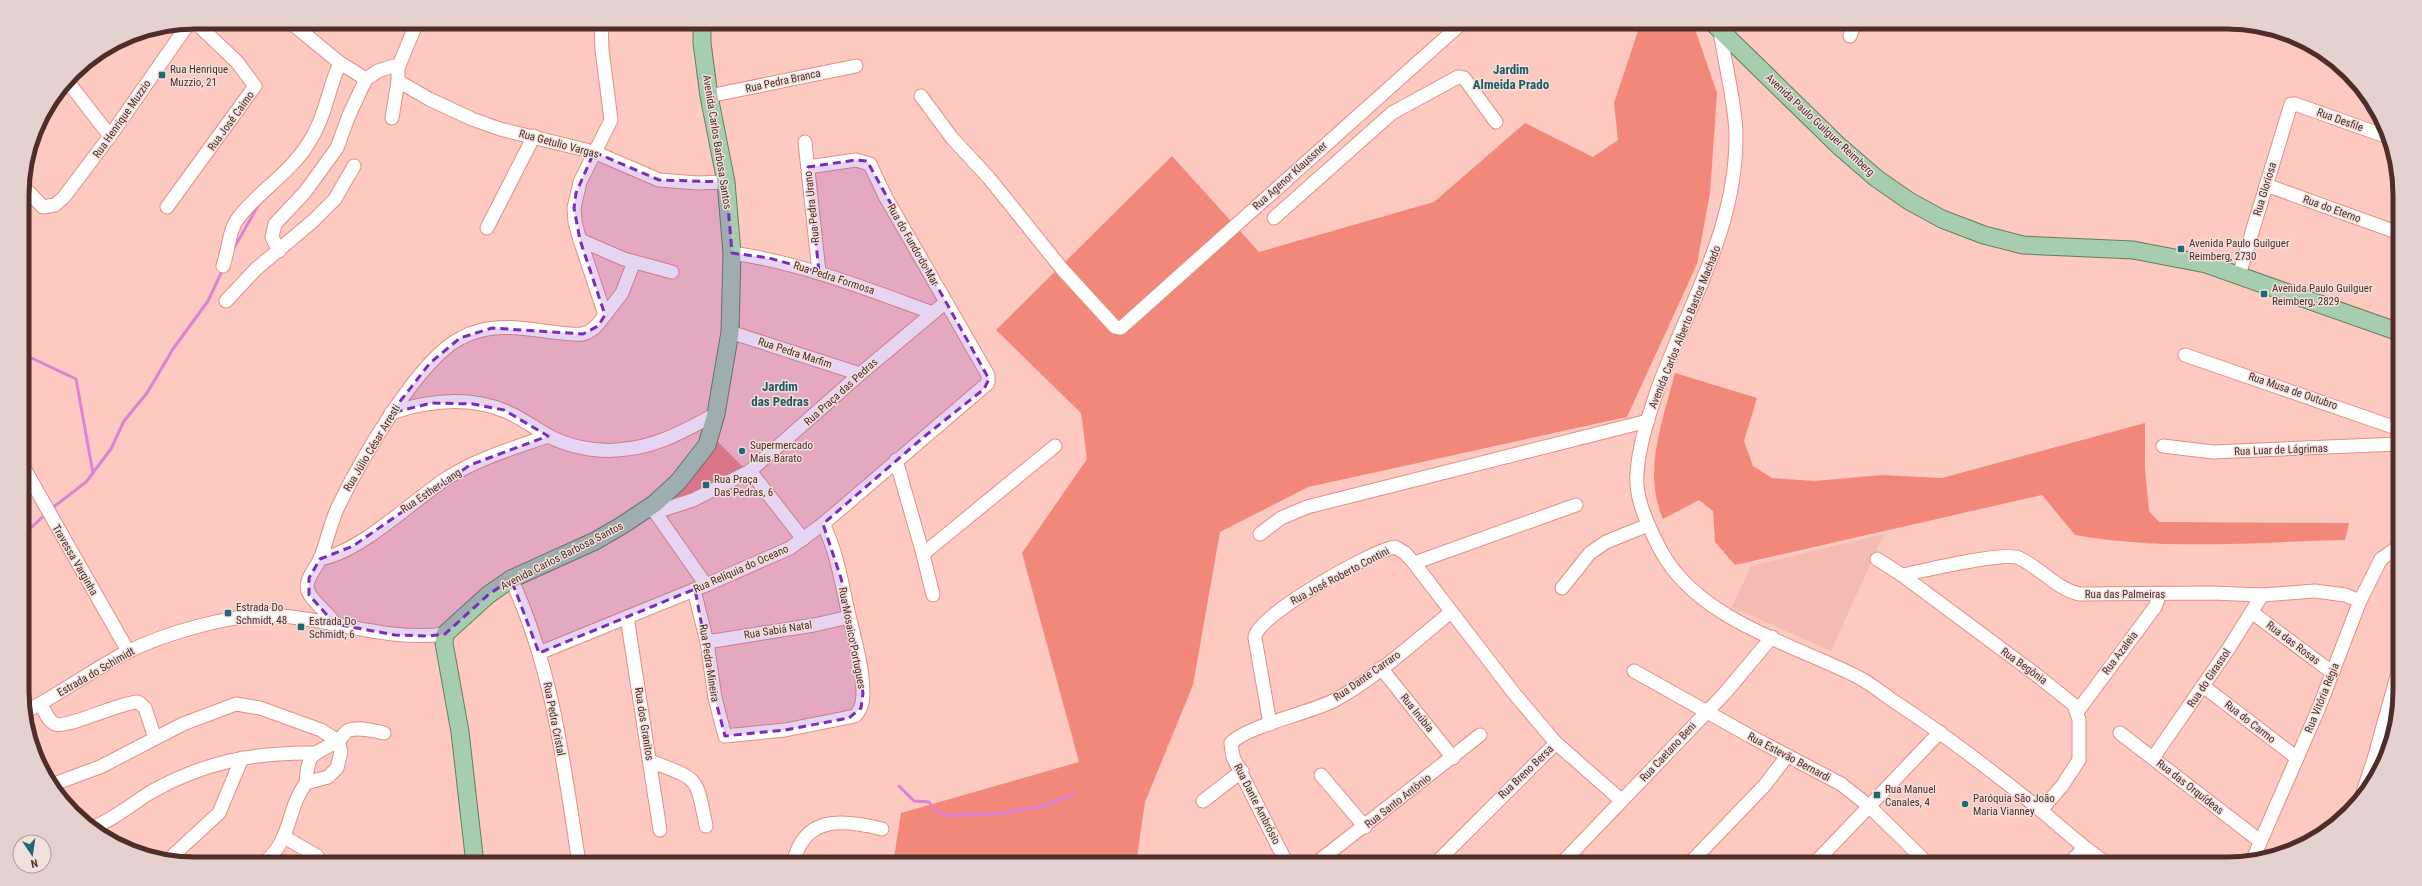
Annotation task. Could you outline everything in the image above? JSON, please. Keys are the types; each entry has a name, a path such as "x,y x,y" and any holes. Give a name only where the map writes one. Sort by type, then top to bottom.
{"main road":[{"name":"Avenida Carlos Barbosa Santos","path":"439,638 488,595 510,579 595,540 650,511 690,468 707,445 716,414 730,332 732,253 726,182 710,96 702,43 702,29"},
{"name":"Avenida Paulo Guilguer Reimberg","path":"1725,29 1839,146 1876,178 1909,201 1942,219 1984,235 2023,245 2133,250 2206,264 2393,330"},
{"path":"439,638 460,732 474,857"}],"street":[{"name":"Rua Henrique Muzzio","path":"29,193 38,203 47,207 64,198 110,136 185,29"},
{"name":"Rua José Caimo","path":"168,207 255,86 237,62 202,29"},
{"path":"299,29 340,63 366,80"},
{"path":"392,118 398,74 414,29"},
{"path":"601,29 605,80 611,115 608,127 594,152 576,193 575,222 605,315"},
{"name":"Rua Agenor Klaussner","path":"921,96 952,138 989,178 1062,269 1117,328 1130,322 1455,29"},
{"name":"Avenida Carlos Alberto Bastos Machado","path":"1721,29 1734,112 1736,135 1727,210 1707,274 1669,362 1648,421 1636,474 1642,510 1648,525 1666,561 1700,596 1714,608 1772,637 1857,676 1940,732 2041,810 2084,848 2098,857"},
{"path":"1850,36 1852,29"},
{"path":"223,266 229,239 238,218 295,161 320,125 330,84 340,63"},
{"path":"279,251 272,237 275,224 305,192 337,148 349,115 366,80 378,71 393,66 398,74"},
{"name":"Rua Pedra Branca","path":"710,96 856,66"},
{"name":"Rua Getulio Vargas","path":"398,74 429,99 472,119 500,129 534,136 594,152 659,180 698,183 726,182"},
{"path":"1274,218 1390,114 1458,77 1464,78 1496,122"},
{"path":"70,85 110,136"},
{"path":"1377,98 1390,114"},
{"name":"Rua Gloriosa","path":"2239,275 2292,104"},
{"name":"Rua Desfile","path":"2292,104 2382,135"},
{"path":"487,228 534,136"},
{"name":"Rua Pedra Urano","path":"805,142 819,272"},
{"name":"Rua do Fundo do Mar","path":"808,167 856,160 870,164 885,196 989,379"},
{"path":"226,301 256,269 279,251 334,200 354,166"},
{"name":"Rua do Eterno","path":"2266,185 2393,231"},
{"path":"580,240 634,262 672,272"},
{"name":"Rua Pedra Formosa","path":"732,253 769,258 819,272 933,313"},
{"name":"Rua Júlio César Arresti","path":"335,624 324,608 309,595 309,578 320,559 337,508 392,413 430,363 460,338 484,329 506,327 583,334 598,326 622,294 634,262"},
{"name":"Rua Praça das Pedras","path":"650,511 699,497 750,471 860,374 946,302"},
{"name":"Rua Pedra Marfim","path":"730,332 860,374"},
{"name":"Rua Musa de Outubro","path":"2185,355 2393,427"},
{"name":"Rua Relíquia do Oceano","path":"539,653 778,554 803,539 824,524 896,460 984,389 989,379"},
{"path":"392,413 409,407 436,402 474,404 504,410 548,436 562,442 600,450 630,449 668,439 716,414"},
{"path":"1260,534 1281,518 1307,507 1648,421"},
{"name":"Rua Esther Lang","path":"320,559 340,553 353,546 418,498 470,465 496,453 548,436"},
{"name":"Rua Luar de Lágrimas","path":"2163,446 2193,451 2225,452 2393,444"},
{"path":"923,554 1055,446"},
{"path":"896,460 933,595"},
{"path":"750,471 803,539"},
{"name":"Travessa Varginha","path":"29,478 44,507 128,651"},
{"path":"1414,563 1576,505"},
{"path":"650,511 700,587"},
{"name":"Rua Mosaico Portugues","path":"725,736 804,727 849,718 858,713 863,693 849,617 832,544 824,524"},
{"path":"1562,588 1590,554 1606,542 1648,525"},
{"name":"Rua José Roberto Contini","path":"1270,724 1254,634 1273,613 1316,587 1389,548 1398,548 1414,563 1513,692 1556,743"},
{"name":"Rua das Palmeiras","path":"1902,575 1998,557 2015,556 2066,591 2072,592 2262,595 2315,591 2360,600"},
{"name":"Rua Vitória Régia","path":"2255,855 2333,673 2360,600 2377,565 2393,557"},
{"name":"Rua Begônia","path":"1876,559 1902,575 2069,700 2077,712"},
{"name":"Rua Pedra Cristal","path":"510,579 525,612 549,688 578,857"},
{"name":"Rua Pedra Mineira","path":"700,587 715,698 725,736"},
{"name":"Rua Azaleia","path":"2077,712 2155,607 2160,594"},
{"name":"Rua do Girassol","path":"2152,758 2203,686 2252,613 2262,595"},
{"name":"Rua Dante Carraro","path":"1231,744 1236,738 1270,724 1326,705 1348,692 1381,668 1451,612"},
{"name":"Rua das Rosas","path":"2252,613 2333,673"},
{"name":"Estrada do Schimidt","path":"30,710 128,651 173,634 237,618 269,615 335,624 395,635 439,638"},
{"name":"Rua dos Granitos","path":"626,617 660,830"},
{"name":"Rua Sabiá Natal","path":"707,642 814,625 849,617"},
{"name":"Rua Caetano Beni","path":"1568,857 1705,712 1725,693 1772,637"},
{"name":"Rua Inúbia","path":"1381,668 1453,758"},
{"name":"Rua Estevão Bernardi","path":"1634,671 1705,712 1841,784 1870,806 1921,857"},
{"name":"Rua do Carmo","path":"2203,686 2297,758"},
{"path":"2366,782 2374,759 2393,690"},
{"path":"40,704 50,721 60,725 77,721 114,706 138,702 145,708 155,738"},
{"path":"57,783 100,767 203,715 236,704 260,708 321,730 338,741 341,752 337,768 328,777 306,783"},
{"path":"2041,810 2062,786 2079,760 2080,742 2077,712"},
{"path":"270,857 280,847 299,796 306,783 307,762 315,753 338,741 347,731 358,729 384,733"},
{"path":"1821,857 1940,732"},
{"name":"Rua das Orquídeas","path":"2120,733 2260,842"},
{"name":"Rua Santo Antônio","path":"1324,857 1453,758 1480,735"},
{"name":"Rua Breno Bersa","path":"1442,857 1556,743 1621,800"},
{"name":"Rua Dante Ambrósio","path":"1231,744 1234,757 1284,857"},
{"path":"97,825 153,792 195,770 242,758 281,752 315,753"},
{"path":"1696,857 1765,785 1787,756"},
{"path":"172,856 219,813 242,758"},
{"path":"650,761 683,774 697,785 706,826"},
{"path":"1203,801 1242,771"},
{"path":"1321,774 1365,827"},
{"path":"795,857 799,842 806,833 815,828 850,822 882,829"},
{"path":"284,837 318,857"},
{"path":"2076,857 2084,848"}],"highlighted area":[{"path":"594,152 659,180 726,182 732,253 769,258 819,272 808,167 856,160 867,161 989,379 984,389 925,436 823,524 841,578 854,637 863,693 861,708 849,718 785,730 725,736 715,698 695,589 539,653 511,579 488,595 445,634 429,636 395,635 335,624 309,595 309,578 320,559 353,546 470,465 548,436 504,410 473,404 432,403 391,413 430,363 460,338 492,328 583,334 598,326 605,315 580,240 574,208 576,193"}],"shaded area":[{"path":"1639,29 1695,29 1717,93 1710,193 1697,264 1627,417 1308,487 1220,532 1193,685 1145,802 1137,857 894,857 901,813 1079,762 1022,553 1087,459 1081,413 996,330 1172,156 1259,252 1434,202 1525,123 1593,157 1618,140 1614,103"},
{"path":"1675,373 1757,398 1744,441 1753,466 1772,478 1814,481 1882,475 1942,478 2145,423 2145,468 2149,511 2159,522 2349,523 2345,540 2243,544 2175,544 2108,540 2075,535 2042,495 1735,565 1715,542 1713,511 1699,500 1663,519 1657,501 1654,483 1654,464 1660,428"},
{"path":"716,440 747,471 670,507 663,500"},
{"path":"1880,535 1883,536 1831,651 1732,607 1751,566"}],"waterway":[{"path":"234,248 259,204"},
{"path":"51,509 86,482 111,449 124,421 147,393 173,349 208,301 223,269"},
{"path":"29,357 76,379 93,473"},
{"path":"29,529 46,514"},
{"path":"899,786 914,801 929,802 934,809 948,816 1002,813 1040,807 1074,794"}],"place":[{"name":"Rua Henrique Muzzio, 21","path":"162,75"},
{"name":"Avenida Paulo Guilguer Reimberg, 2730","path":"2181,249"},
{"name":"Avenida Paulo Guilguer Reimberg, 2829","path":"2264,294"},
{"name":"Supermercado Mais Barato","path":"742,451"},
{"name":"Rua Praça Das Pedras, 6","path":"706,485"},
{"name":"Estrada Do Schmidt, 48","path":"228,613"},
{"name":"Estrada Do Schmidt, 6","path":"301,627"},
{"name":"Rua Manuel Canales, 4","path":"1877,795"},
{"name":"Paróquia São João Maria Vianney","path":"1965,804"}],"district":[{"name":"Jardim Almeida Prado","path":"1511,76"},
{"name":"Jardim das Pedras","path":"780,394"}]}
